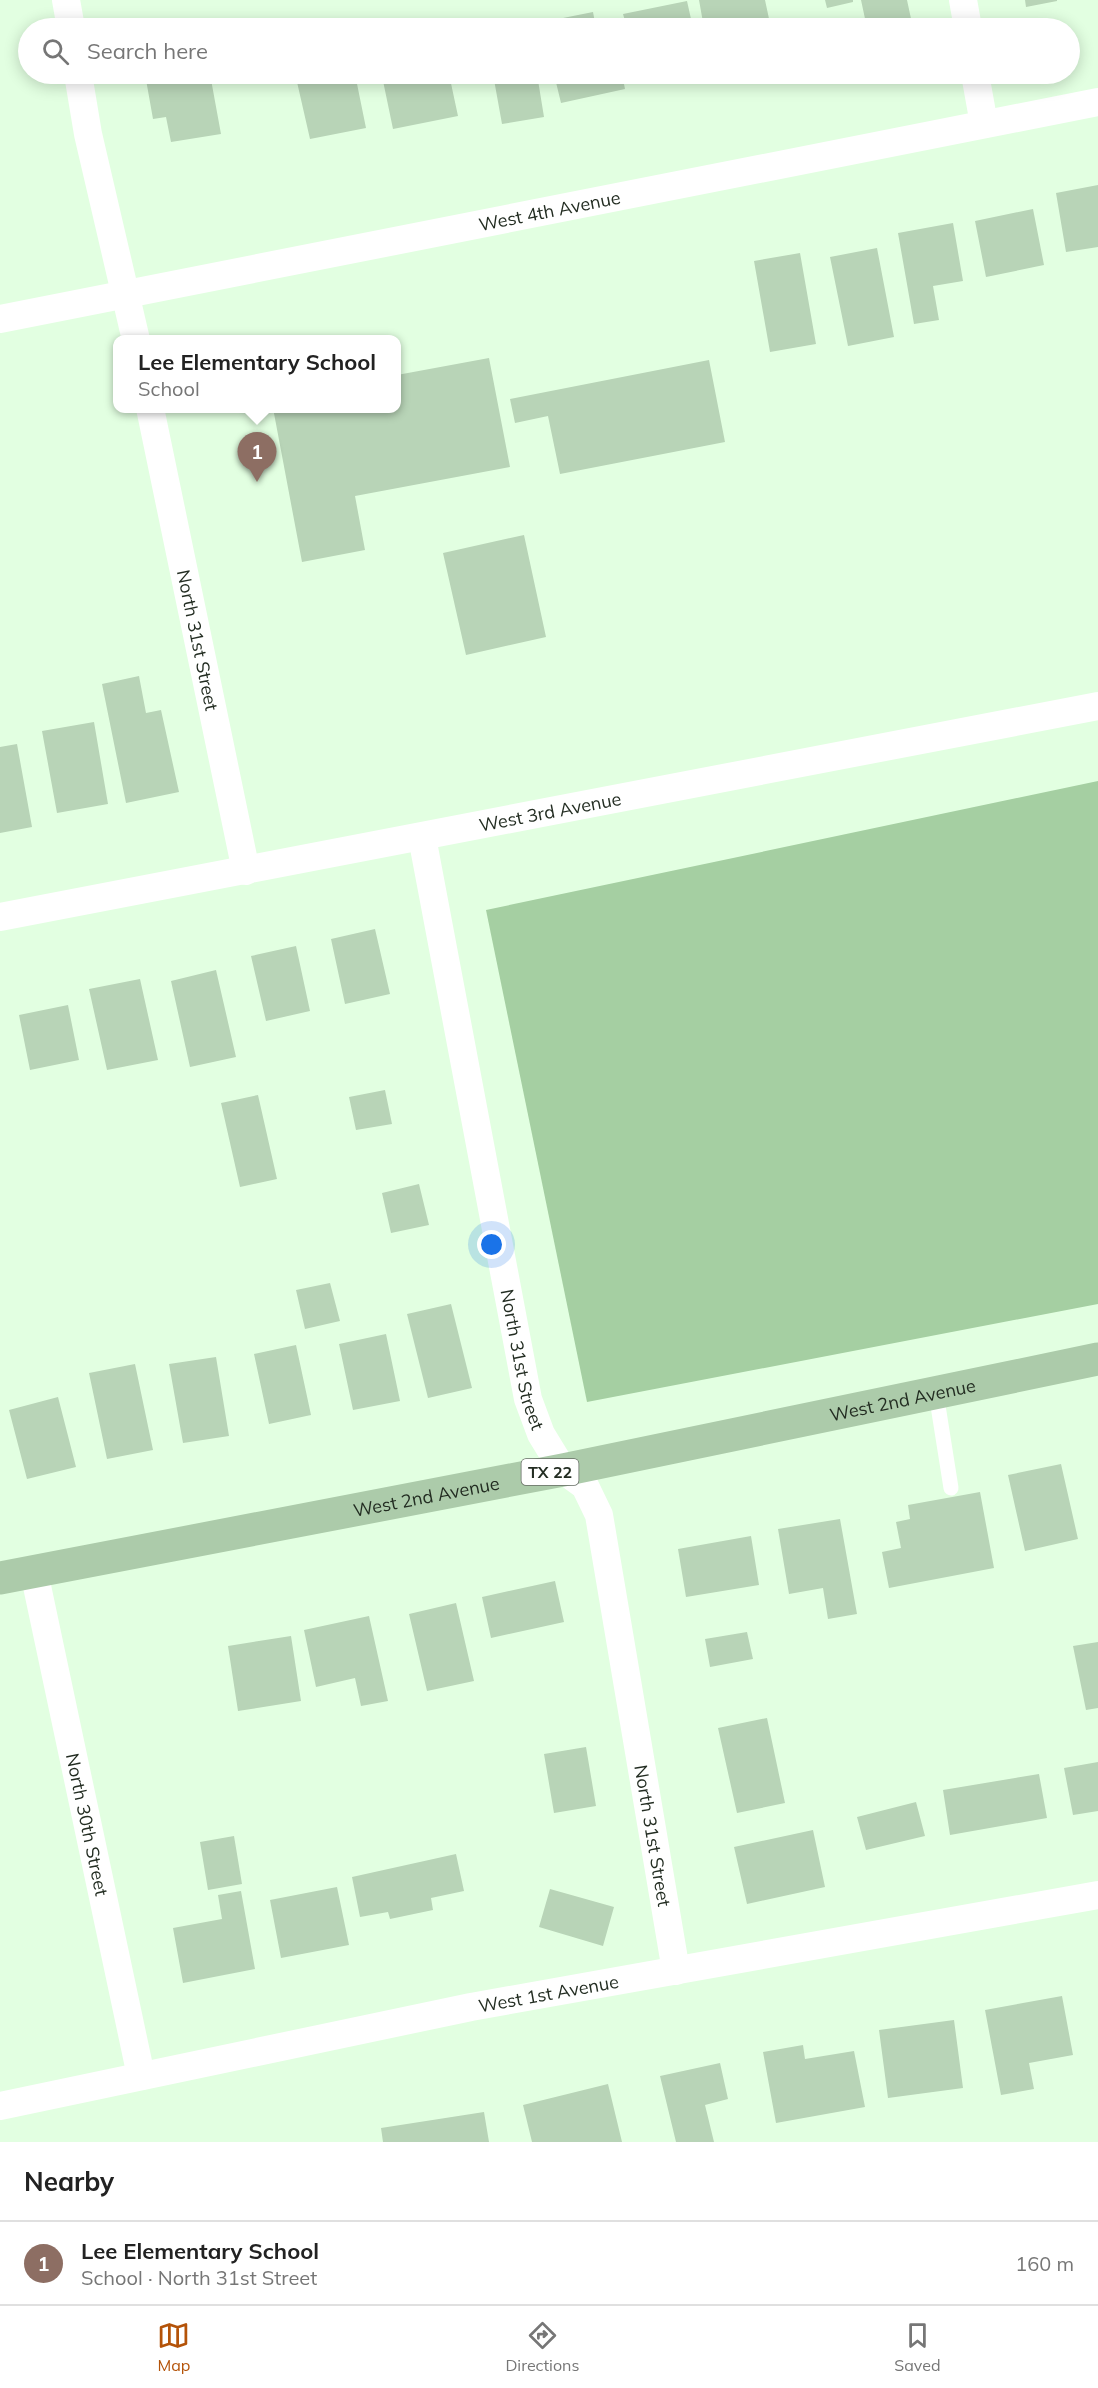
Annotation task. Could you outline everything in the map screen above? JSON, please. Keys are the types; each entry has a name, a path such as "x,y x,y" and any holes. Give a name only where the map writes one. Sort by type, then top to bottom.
{"main road":[{"name":"West 2nd Avenue","path":"0,1578 563,1470 1098,1359"}],"street":[{"path":"66,0 69,18"},
{"path":"963,0 966,18"},
{"path":"80,84 88,134 135,335"},
{"path":"977,84 984,124"},
{"name":"West 4th Avenue","path":"0,319 1098,102"},
{"name":"North 31st Street","path":"151,413 246,871"},
{"name":"West 3rd Avenue","path":"0,917 1098,706"},
{"name":"North 31st Street","path":"422,837 528,1399 541,1434 563,1470 585,1486 599,1515 676,1971"},
{"name":"North 30th Street","path":"34,1572 141,2076"},
{"name":"West 1st Avenue","path":"0,2106 471,2007 1098,1895"}],"lane":[{"path":"936,1393 951,1488"}],"green space":[{"path":"1098,781 1098,1304 587,1402 486,910"}],"building":[{"path":"699,0 765,0 769,18 702,18"},
{"path":"825,0 853,0 853,2 827,8"},
{"path":"861,0 907,0 911,18 865,18"},
{"path":"1025,0 1057,0 1057,1 1026,7"},
{"path":"687,1 691,18 624,18 623,14"},
{"path":"593,12 594,18 563,18"},
{"path":"147,84 212,84 221,134 171,142 166,117 153,119"},
{"path":"297,84 357,84 366,128 310,139"},
{"path":"384,84 451,84 458,116 393,129"},
{"path":"495,84 539,84 544,117 502,124"},
{"path":"556,84 624,84 625,89 561,103"},
{"path":"1098,185 1098,247 1066,252 1056,193"},
{"path":"1033,209 1044,265 986,277 975,221"},
{"path":"953,223 963,281 933,286 939,320 914,324 898,233"},
{"path":"877,248 894,337 848,346 830,257"},
{"path":"800,253 816,344 770,352 754,261"},
{"path":"489,358 510,467 355,496 365,550 302,562 274,413 401,413 401,374"},
{"path":"709,360 725,442 560,474 548,416 515,423 510,399"},
{"path":"524,535 546,637 466,655 443,553"},
{"path":"139,676 146,713 161,710 179,792 126,803 102,684"},
{"path":"94,722 108,804 57,813 42,731"},
{"path":"17,744 32,827 0,833 0,747"},
{"path":"375,929 390,994 345,1004 331,939"},
{"path":"296,946 310,1011 266,1021 251,956"},
{"path":"216,970 236,1057 190,1067 171,981"},
{"path":"140,979 158,1060 107,1070 89,989"},
{"path":"68,1005 79,1060 30,1070 19,1015"},
{"path":"385,1090 392,1124 356,1130 349,1097"},
{"path":"258,1095 277,1179 240,1187 221,1103"},
{"path":"419,1184 429,1225 391,1233 382,1193"},
{"path":"330,1283 340,1321 305,1329 296,1290"},
{"path":"451,1304 472,1388 428,1398 407,1314"},
{"path":"386,1334 400,1401 353,1410 339,1344"},
{"path":"296,1345 311,1415 269,1424 254,1354"},
{"path":"216,1357 229,1436 183,1443 169,1364"},
{"path":"135,1364 153,1450 107,1459 89,1373"},
{"path":"58,1397 76,1467 27,1479 9,1410"},
{"path":"1061,1464 1078,1539 1025,1551 1008,1475"},
{"path":"980,1492 994,1568 889,1588 882,1552 901,1548 896,1522 910,1519 908,1505"},
{"path":"840,1519 857,1614 828,1619 823,1588 789,1594 778,1529"},
{"path":"751,1536 759,1585 686,1597 678,1549"},
{"path":"555,1581 564,1622 491,1638 482,1597"},
{"path":"456,1603 474,1681 427,1691 409,1614"},
{"path":"369,1616 388,1701 361,1706 355,1678 316,1687 304,1630"},
{"path":"747,1632 753,1659 710,1667 705,1639"},
{"path":"291,1636 301,1701 238,1711 228,1646"},
{"path":"1098,1642 1098,1708 1086,1710 1073,1646"},
{"path":"767,1718 785,1803 737,1813 718,1728"},
{"path":"586,1747 596,1806 554,1813 544,1754"},
{"path":"1098,1762 1098,1811 1073,1815 1064,1768"},
{"path":"1039,1774 1047,1818 950,1835 943,1790"},
{"path":"916,1802 925,1836 866,1850 857,1817"},
{"path":"813,1830 825,1887 747,1904 734,1847"},
{"path":"234,1836 242,1884 208,1890 200,1842"},
{"path":"456,1854 464,1891 431,1898 433,1910 390,1919 388,1912 360,1917 352,1877"},
{"path":"337,1887 349,1945 281,1958 270,1900"},
{"path":"550,1889 614,1907 603,1946 539,1927"},
{"path":"241,1891 255,1969 183,1983 173,1928 222,1919 218,1895"},
{"path":"1062,1996 1073,2055 1029,2063 1034,2089 1001,2095 985,2010"},
{"path":"954,2020 963,2088 888,2098 879,2030"},
{"path":"803,2045 805,2059 854,2051 865,2107 776,2123 763,2052"},
{"path":"720,2063 728,2099 705,2105 714,2142 676,2142 660,2076"},
{"path":"608,2084 622,2142 532,2142 523,2105"},
{"path":"484,2112 489,2142 383,2142 381,2128"}],"place":[{"name":"Lee Elementary School","path":"257,482"}]}
